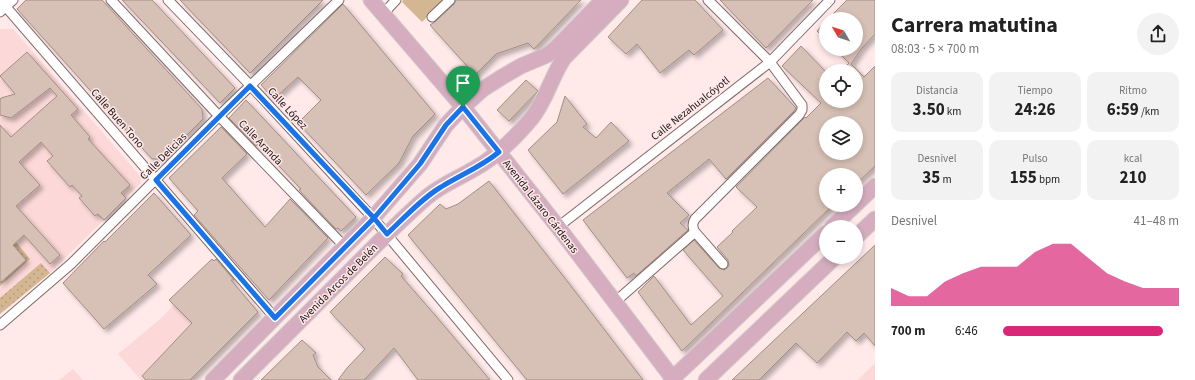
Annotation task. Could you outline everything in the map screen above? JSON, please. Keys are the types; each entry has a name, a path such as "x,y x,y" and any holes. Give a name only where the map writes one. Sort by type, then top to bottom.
{"main road":[{"name":"Avenida Lázaro Cárdenas","path":"371,0 463,107 558,226 673,379"},
{"name":"Avenida Arcos de Belén","path":"213,380 374,218 416,169 446,125 463,107 483,90 502,77 555,49 603,0"},
{"name":"Avenida Arcos de Belén","path":"241,380 387,234 428,196 441,187 476,168 499,152 532,118 544,100 559,65 564,58 621,0"},
{"path":"863,198 875,186"},
{"path":"840,220 848,212"},
{"path":"863,230 875,219"},
{"path":"673,379 819,240"},
{"path":"706,380 828,264"}],"street":[{"name":"Calle Aranda","path":"111,0 219,116 345,247"},
{"name":"Calle López","path":"168,0 374,218 508,380"},
{"name":"Calle Delicias","path":"0,325 66,269 219,116 339,0"},
{"path":"383,14 396,0"},
{"path":"432,17 450,0"},
{"path":"708,0 770,62 802,104 802,110 799,115 692,223 692,228 695,232 723,264"},
{"name":"Calle Nezahualcóyotl","path":"558,226 770,62 830,0"},
{"name":"Calle Buen Tono","path":"5,5 275,318"},
{"path":"614,302 695,232"}],"shaded area":[{"path":"403,0 444,0 422,22 402,2"},
{"path":"0,29 13,29 141,177 141,183 53,270 0,314"},
{"path":"16,242 30,259 0,286 0,283 26,260 13,245"},
{"path":"212,259 258,312 190,380 141,380 118,354 159,320 174,305 169,300"},
{"path":"41,263 50,273 0,314 0,298"},
{"path":"875,363 875,380 858,380"},
{"path":"73,369 83,380 59,380"}],"building":[{"path":"26,0 102,0 202,109 203,119 163,159 152,159 17,9"},
{"path":"122,0 152,0 235,88 220,103"},
{"path":"180,0 323,0 250,73"},
{"path":"456,0 581,0 534,49 528,43 496,54 475,75 430,25 454,4"},
{"path":"642,0 695,0 723,30 694,55 689,50 660,73 637,44 626,54 608,37"},
{"path":"720,0 813,0 766,48"},
{"path":"847,0 875,0 875,34 863,47 863,12 835,12"},
{"path":"343,4 435,114 413,136 399,163 366,195 298,123 321,100 298,77 274,99 261,85"},
{"path":"801,46 819,65 819,101 782,66"},
{"path":"27,52 78,109 71,115 90,137 88,139 130,185 121,193 126,198 104,220 98,214 95,216 79,198 82,196 72,185 70,187 47,161 53,156 41,142 19,162 40,185 16,206 60,255 50,264 24,235 13,245 26,260 0,283 0,125 11,137 57,96 50,88 11,118 0,115 1,98 15,94 0,76"},
{"path":"842,56 856,56 851,64 848,64 849,63"},
{"path":"875,66 875,166 863,177 863,168 819,168 819,212 826,212 682,351 638,292 654,276 691,325 723,296 683,250 694,240 719,268 724,270 729,266 728,260 717,247 757,207 736,187 805,117 806,118 819,105 819,108 863,108 863,76 864,77"},
{"path":"768,78 796,108 794,111 726,179 709,159 667,193 689,215 680,223 688,230 636,276 634,273 627,278 583,220"},
{"path":"526,80 538,91 509,121 497,110"},
{"path":"565,96 587,124 583,127 596,138 611,122 629,141 563,194 528,150 557,122"},
{"path":"246,100 356,217 341,231 338,228 336,229 299,190 301,189 258,144 256,146 229,118"},
{"path":"221,127 247,154 222,178 265,227 290,199 328,238 269,300 194,215 198,211 169,178"},
{"path":"489,181 643,380 527,380 408,235 440,204 446,209 458,204"},
{"path":"154,193 191,235 148,275 157,284 104,329 63,283"},
{"path":"875,245 875,346 864,333 856,341 847,332 817,363 796,343 759,380 732,380 855,264 863,264 863,256"},
{"path":"385,257 403,274 401,276 490,380 418,380 394,348 364,380 338,380 365,349 330,312"},
{"path":"212,259 214,261 216,259 234,280 231,280 258,312 190,380 146,380 142,376 192,323 169,300"},
{"path":"302,340 316,353 313,355 318,367 331,380 261,380"}],"route":[{"path":"463,107 446,125 412,174 374,218 275,318 156,180 250,86 374,218 387,234 428,196 441,187 476,168 499,152 463,107"}]}
